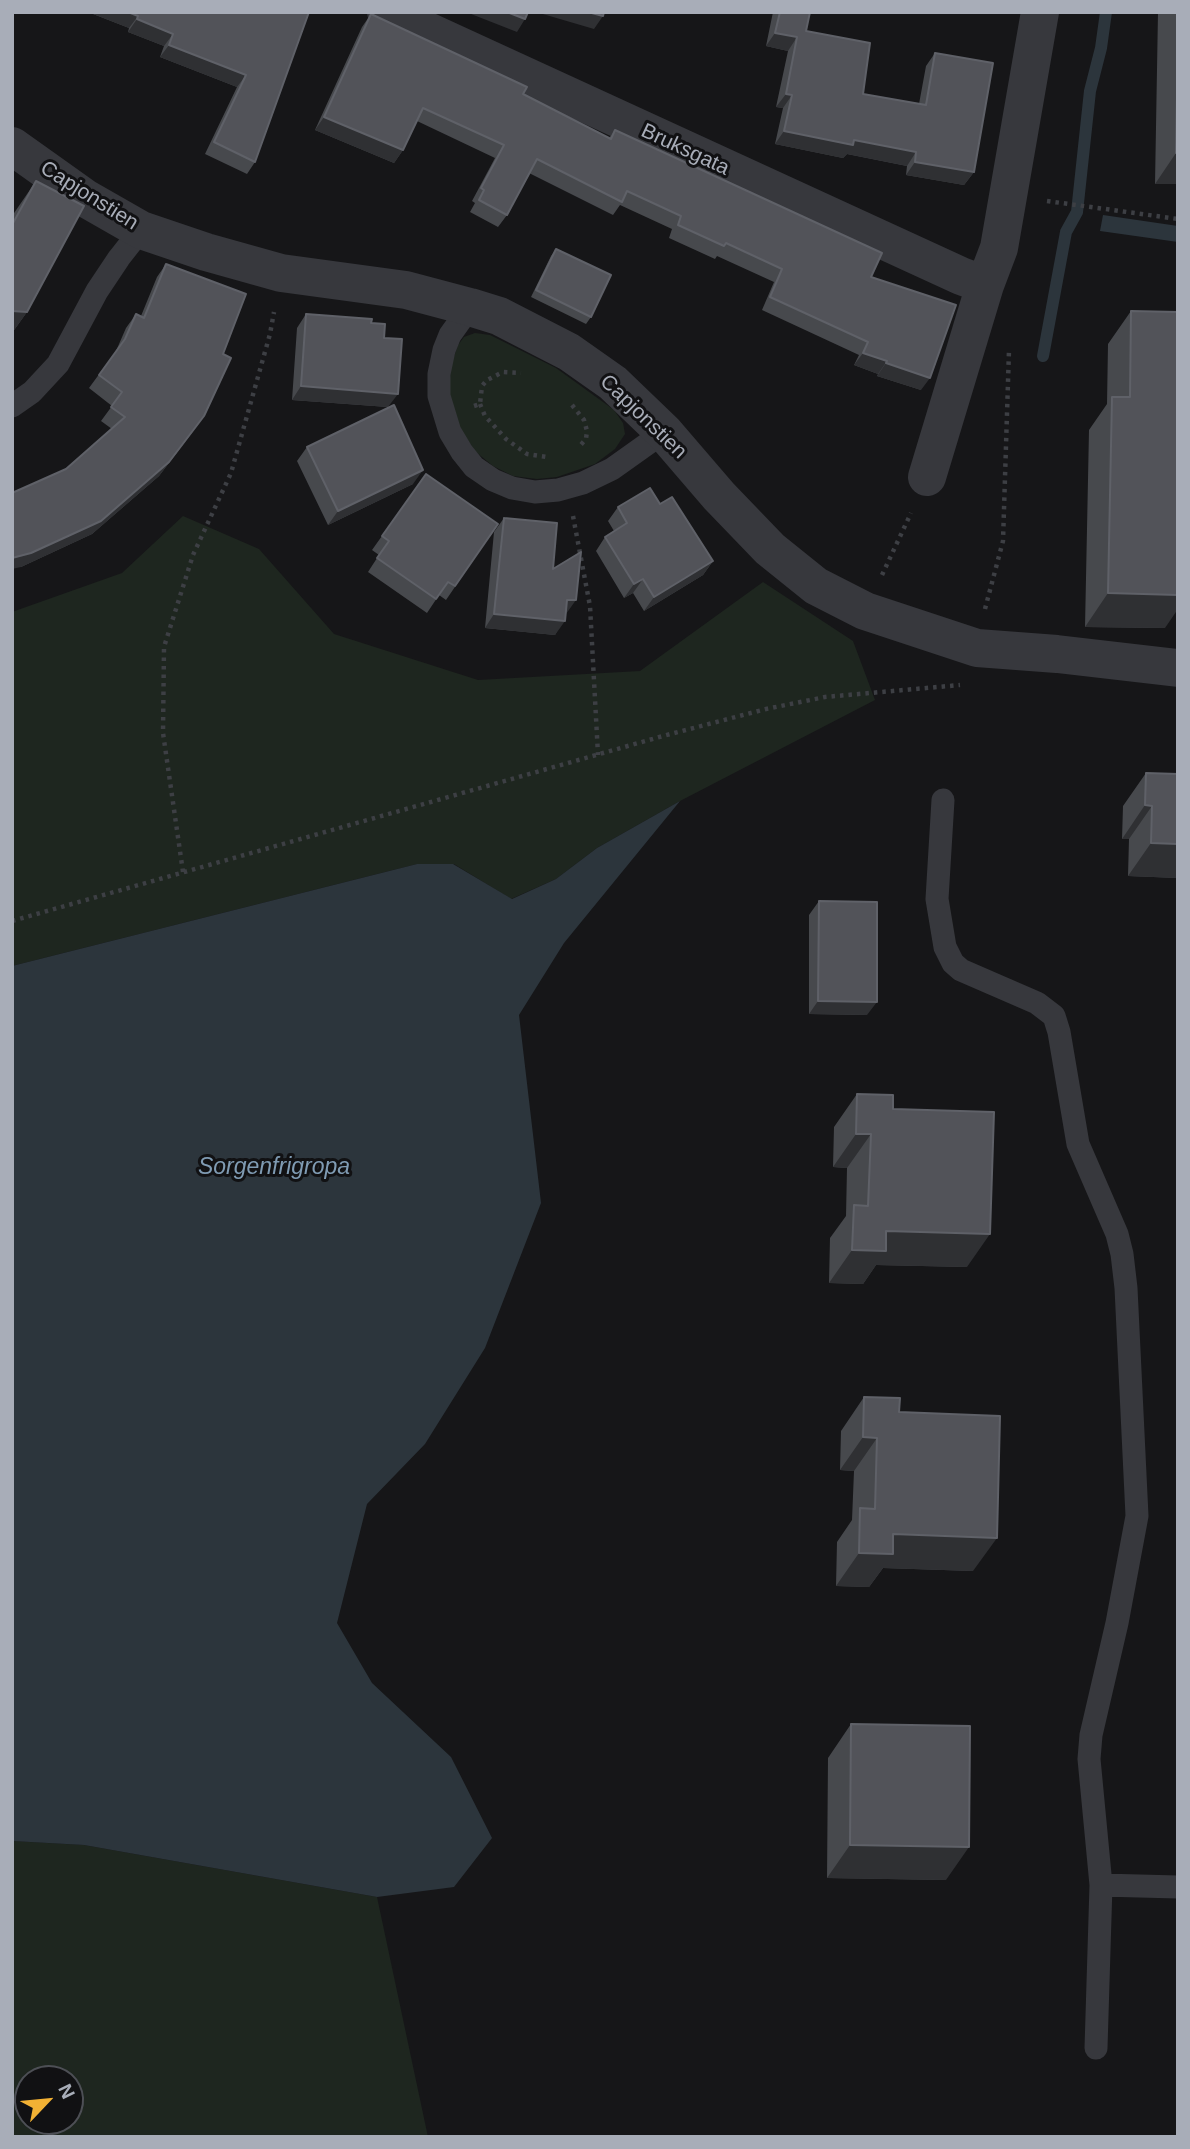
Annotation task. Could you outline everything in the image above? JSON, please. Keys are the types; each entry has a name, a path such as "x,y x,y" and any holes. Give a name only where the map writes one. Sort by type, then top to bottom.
{"street":[{"name":"Bruksgata","path":"386,12 985,285"},
{"path":"927,477 985,285 999,248 1040,12"},
{"name":"Capjonstien","path":"12,146 85,198 141,230 281,273 405,290 470,307 499,316 569,352 613,383 664,432 719,496 770,549 816,586 865,611 977,648 1178,668"}],"lane":[{"path":"12,406 32,392 58,364 97,291 141,230"},
{"path":"470,307 450,335 444,350 439,374 439,396 443,414 462,452 474,467 493,480 512,488 535,492 583,483 612,469 664,432"},
{"path":"943,800 937,899 945,947 953,963 961,970 1037,1003 1054,1016 1078,1144 1117,1234 1122,1254 1137,1516 1117,1623 1091,1735 1089,1759 1101,1885 1096,2048"},
{"path":"1101,1885 1178,1886"}],"path":[{"path":"1056,203 1178,219"},
{"path":"183,872 163,733 164,647 193,555 231,473 270,334 281,273"},
{"path":"12,921 766,709 825,697 975,684 977,648 1003,541 1009,344"},
{"path":"529,374 503,372 495,375 482,386 480,404 495,428 516,447 527,454 549,458 556,456"},
{"path":"567,400 578,411 587,431 586,439 573,451"},
{"path":"443,414 480,404"},
{"path":"865,611 927,477"},
{"path":"567,487 590,606 598,755"}],"shaded area":[{"path":"475,333 490,335 556,368 614,410 623,423 625,434 615,449 595,464 557,477 537,479 513,476 493,466 476,452 462,432 453,412 449,390 451,365 458,345 464,337"},
{"path":"183,516 259,549 334,634 478,680 640,671 763,582 853,641 875,700 680,801 597,848 556,879 511,899 454,864 417,864 12,966 12,612 122,573"},
{"path":"12,1841 84,1845 377,1897 428,2137 12,2137"}],"water":[{"path":"1103,215 1178,226 1178,242 1100,231"},
{"name":"Sorgenfrigropa","path":"680,801 564,943 519,1015 541,1203 485,1348 425,1444 367,1504 337,1623 372,1683 451,1757 492,1838 454,1887 377,1897 84,1845 12,1841 12,966 417,864 453,864 512,899 556,879 597,848"}],"building":[{"path":"128,12 309,12 255,162 214,142 246,75 169,45 173,34 137,19 138,16"},
{"path":"507,12 528,12 525,19"},
{"path":"588,12 604,12 603,16"},
{"path":"780,12 810,12 806,31 870,43 863,94 926,105 935,53 993,63 974,172 915,162 916,152 854,140 853,145 784,131 792,95 786,94 797,37 775,33"},
{"path":"371,14 527,87 523,94 611,139 615,130 882,253 871,277 956,305 930,378 863,353 868,342 770,297 782,269 726,243 724,246 678,225 681,216 627,191 622,202 537,159 507,215 479,200 484,190 481,188 504,145 423,108 403,150 324,117"},
{"path":"1178,39 1178,153 1176,153"},
{"path":"36,181 84,206 27,312 12,311 12,225"},
{"path":"556,249 611,275 591,317 536,290"},
{"path":"166,264 246,294 223,354 231,358 204,416 169,462 101,521 31,553 12,558 12,493 66,469 125,417 111,407 122,392 99,375 125,339 136,314 144,318"},
{"path":"1131,311 1178,312 1178,595 1108,593 1112,397 1130,397"},
{"path":"306,314 372,319 371,323 385,324 384,338 402,339 398,394 301,386"},
{"path":"394,405 423,470 338,511 307,447"},
{"path":"426,474 498,524 455,586 448,582 436,599 377,558 389,541 382,536"},
{"path":"650,488 660,504 672,497 713,561 654,597 643,579 634,584 605,537 627,523 618,507"},
{"path":"504,518 557,523 553,569 581,552 576,600 567,600 565,621 494,614"},
{"path":"1146,773 1178,774 1178,844 1151,843 1152,806 1145,805"},
{"path":"819,901 877,902 877,1002 818,1001"},
{"path":"857,1094 893,1095 893,1109 994,1112 990,1234 886,1231 886,1251 852,1250 854,1205 868,1206 871,1134 856,1134"},
{"path":"864,1397 900,1398 899,1412 1000,1416 997,1538 893,1534 893,1554 859,1553 860,1508 875,1509 877,1438 863,1437"},
{"path":"851,1724 970,1726 969,1847 850,1845"}],"waterway":[{"path":"1043,356 1066,232 1077,212 1090,91 1101,48 1106,12"}]}
